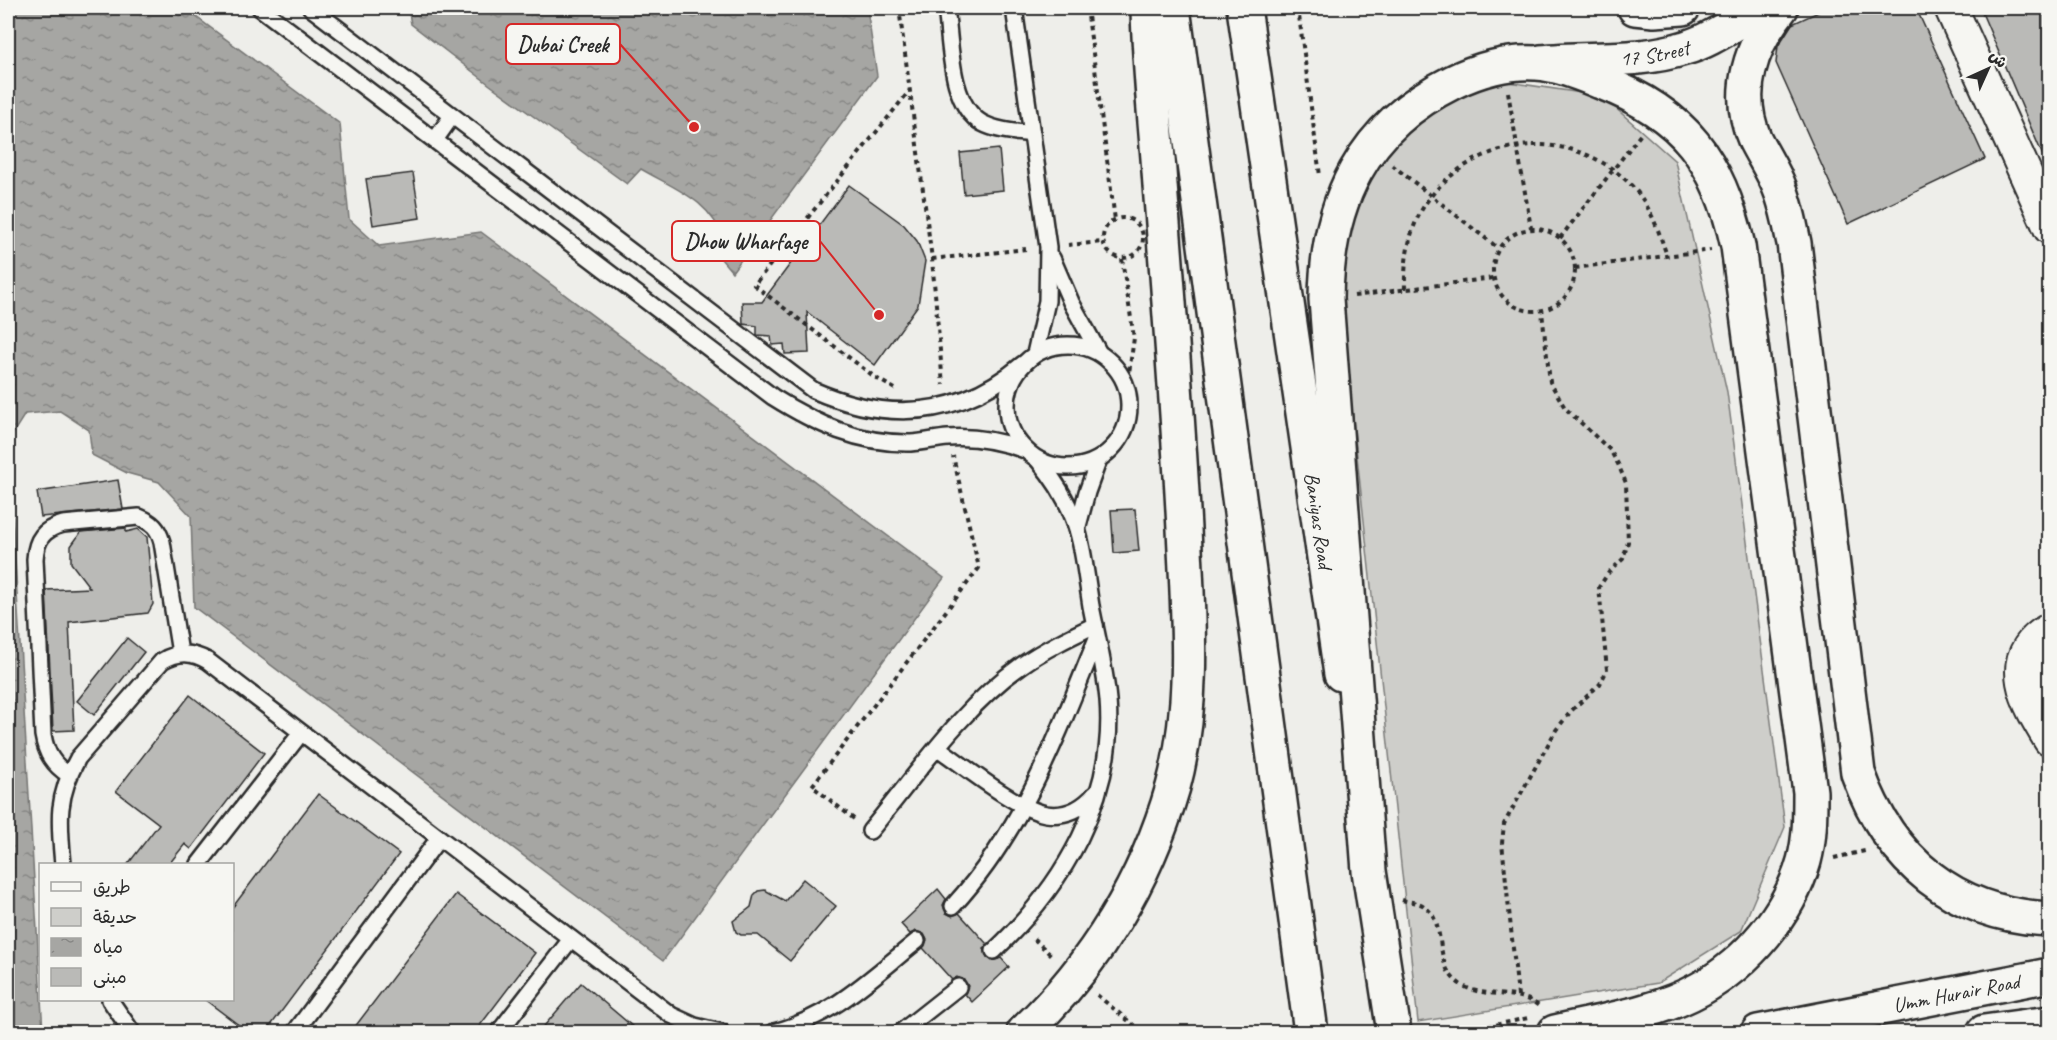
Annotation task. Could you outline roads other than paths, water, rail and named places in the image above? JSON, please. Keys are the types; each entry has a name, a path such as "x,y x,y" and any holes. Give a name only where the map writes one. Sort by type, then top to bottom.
{"main road":[{"path":"1024,1032 1076,977 1107,933 1135,886 1156,837 1173,785 1184,732 1189,678 1180,450 1148,8"},
{"path":"1173,8 1311,1032"},
{"name":"Baniyas Road","path":"1244,8 1394,1032"},
{"name":"17 Street","path":"1635,8 1653,10 1683,8"},
{"name":"17 Street","path":"1371,882 1326,299 1327,259 1341,199 1370,148 1397,118 1429,94 1465,76 1504,65 1662,55 1710,38 1763,8"},
{"path":"1781,8 1764,29 1752,55 1746,83 1747,111 1755,139 1780,189 1794,243 1858,773 1881,825 1923,874 1953,895 1987,910 2023,918 2049,919"},
{"path":"1537,63 1579,73 1620,89 1660,110 1686,134 1712,167 1729,206 1738,246 1807,757 1809,828 1804,861 1786,902 1763,937 1733,967 1699,990 1659,1006 1556,1026"},
{"name":"Umm Hurair Road","path":"1758,1032 2049,975"},
{"path":"1984,1032 2049,1023"}],"street":[{"path":"1951,10 2049,228"},
{"path":"2049,629 2036,640 2029,651 2022,675 2026,699 2049,740"},
{"path":"2049,663 2043,693 2049,720"}],"lane":[{"path":"260,8 773,397 804,417 838,432 875,441 912,443 949,438 1000,442 1025,450 1038,460 1062,491 1078,526 1108,700 1108,732 1097,793 1088,823 1059,878 1027,919 994,951"},
{"path":"311,8 813,390 844,404 878,411 912,411 945,405 987,390 1029,359 1061,345 1081,346 1100,353 1111,362 1127,387 1129,415 1115,446 1099,459 1069,468 1053,466 1038,460"},
{"path":"946,8 957,87 966,109 984,124 1032,134"},
{"path":"1014,8 1048,247 1047,301 1029,359 1014,377 1006,407 1009,423 1025,450"},
{"path":"435,140 452,116"},
{"path":"1048,247 1071,302 1100,353"},
{"path":"1078,526 1099,459"},
{"path":"69,776 51,760 45,748 43,735 35,559 36,546 42,536 51,528 63,524 139,517 150,522 159,531 162,542 180,653"},
{"path":"870,831 938,748 991,690 1022,665 1055,644 1096,632"},
{"path":"953,906 993,858 1025,806 1096,632"},
{"path":"63,863 60,802 78,758 156,667 170,656 190,653 208,661 671,1015 693,1029 721,1032"},
{"path":"200,863 301,733"},
{"path":"938,748 1025,806 1046,814 1065,813 1084,806 1097,793"},
{"path":"295,1032 439,838"},
{"path":"499,1032 571,939"},
{"path":"774,1032 801,1026 832,1009 917,941"},
{"path":"901,1032 958,987"},
{"path":"111,1001 132,1032"}],"water":[{"path":"8,8 184,8 340,124 349,219 379,246 481,232 944,578 663,961 194,607 191,516 159,482 127,473 92,455 89,430 60,411 25,414 8,441"},
{"path":"408,8 867,8 877,76 732,272 716,253 724,241 718,227 701,205 641,169 627,184 490,85 411,24"},
{"path":"8,457 39,964 39,1001 41,1001 43,1032 8,1032"}],"place":[{"name":"Dubai Creek","path":"694,127"},
{"name":"Dhow Wharfage","path":"879,315"}]}
